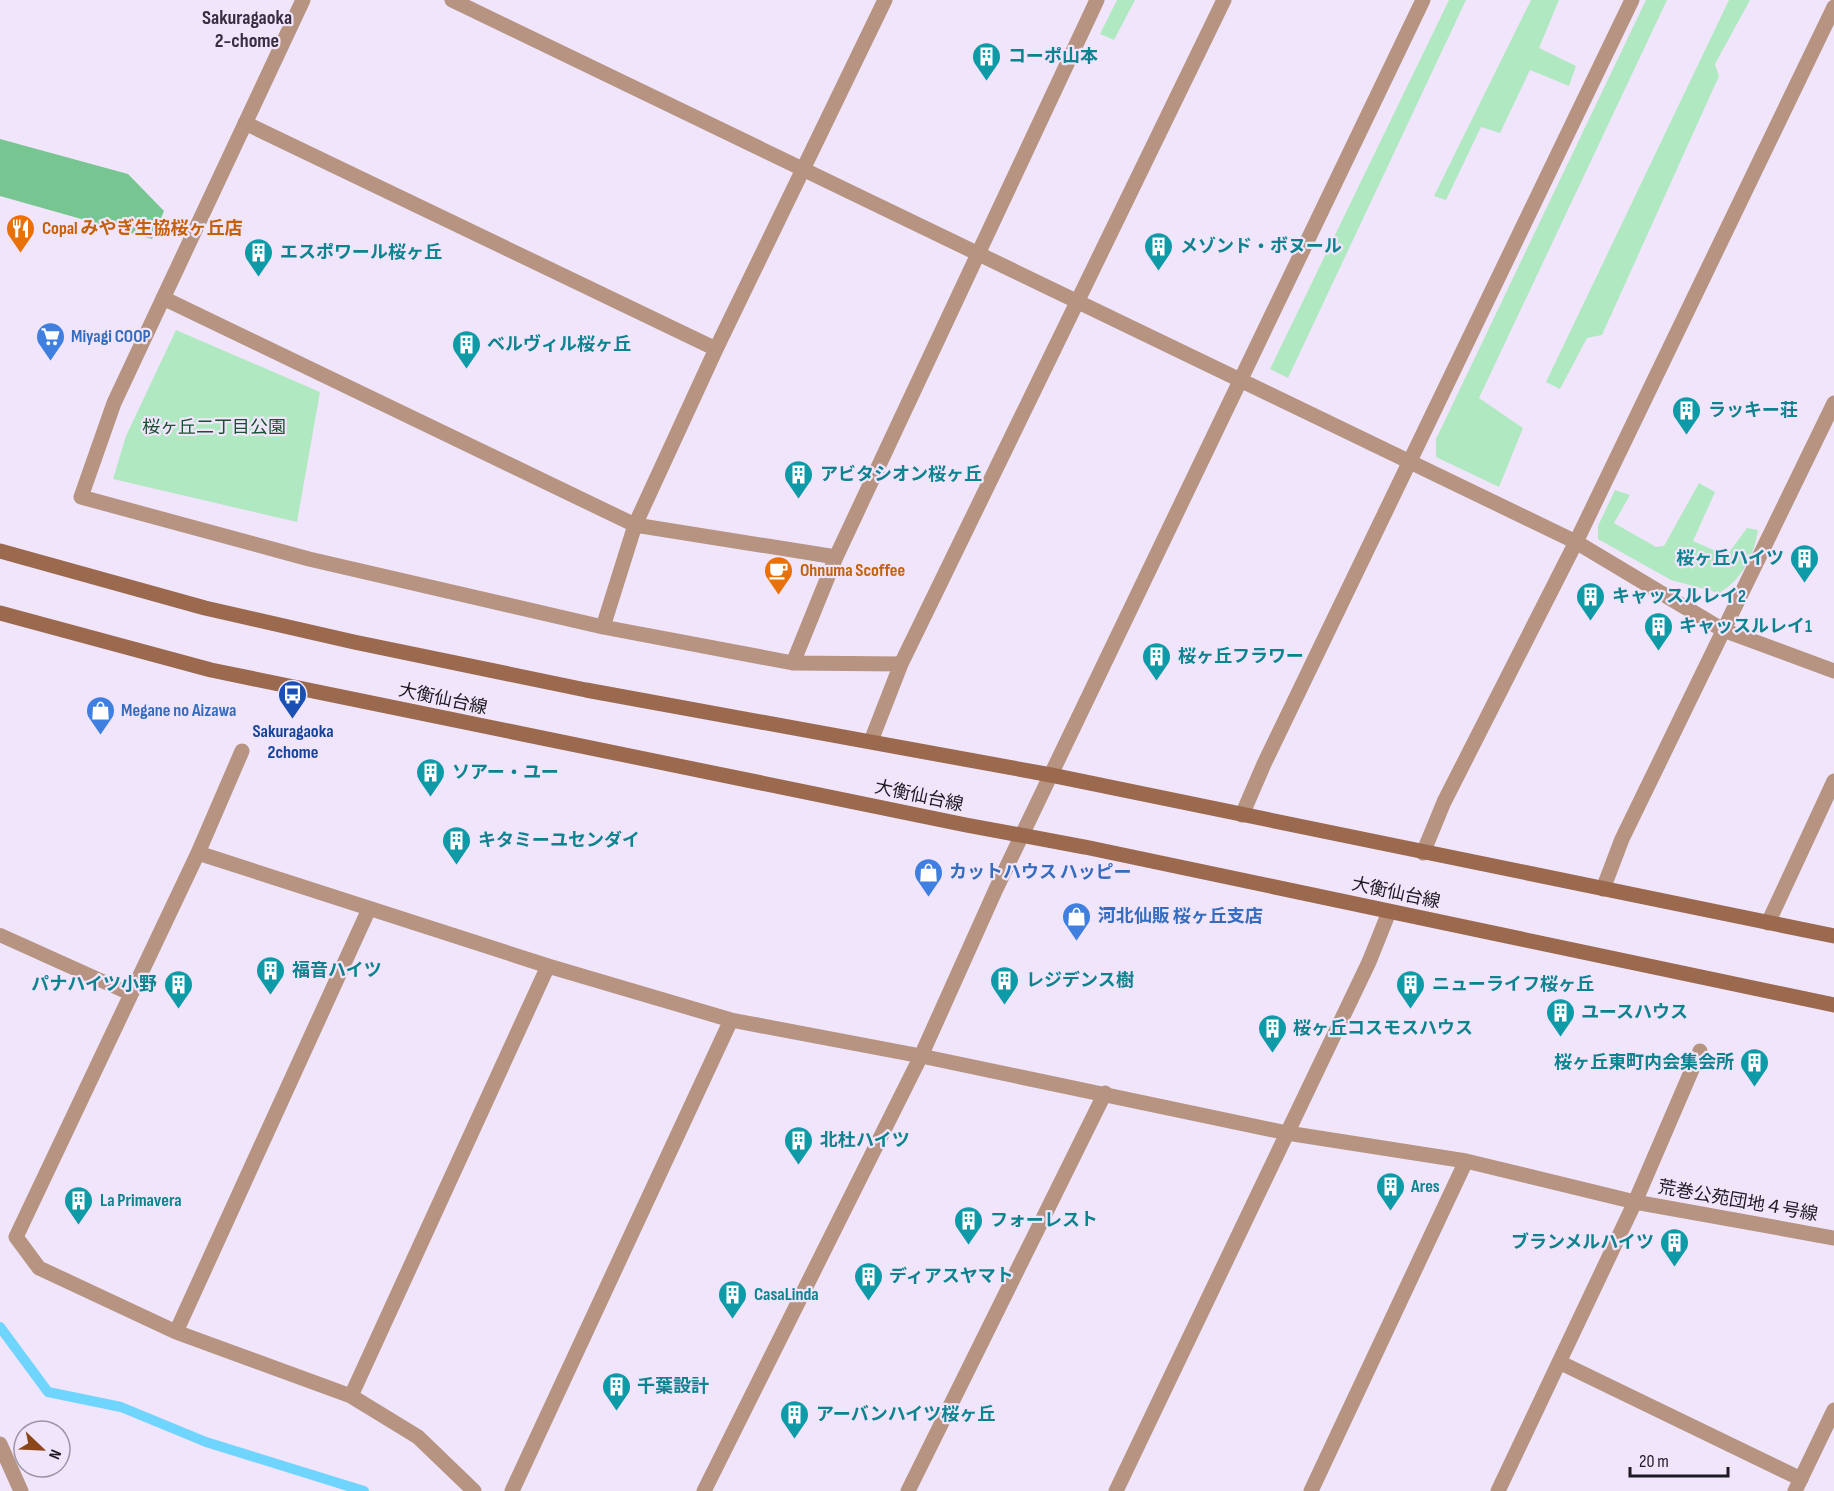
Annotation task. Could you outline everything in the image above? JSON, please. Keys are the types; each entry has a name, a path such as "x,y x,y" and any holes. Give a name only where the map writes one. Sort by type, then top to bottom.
{"main road":[{"name":"大衡仙台線","path":"0,551 205,608 354,642 586,690 1051,776 1834,936"},
{"name":"大衡仙台線","path":"0,614 211,670 1022,835 1834,1005"}],"street":[{"path":"303,0 114,404 81,497 309,559 603,627 793,663 901,664"},
{"path":"452,0 1576,542 1723,630 1834,671"},
{"path":"603,627 635,525 716,349 885,0"},
{"path":"793,663 836,557 1097,0"},
{"path":"871,741 901,664 1224,0"},
{"path":"704,1491 921,1056 1022,835 1423,0"},
{"path":"1242,815 1269,754 1632,0"},
{"path":"1423,853 1444,802 1576,542 1834,7"},
{"path":"245,123 716,349"},
{"path":"163,298 635,525 836,557"},
{"path":"1603,889 1622,839 1834,403"},
{"path":"242,751 198,853 16,1237 39,1268 176,1332 351,1396 418,1437 474,1491"},
{"path":"1768,923 1834,781"},
{"name":"荒巻公苑団地４号線","path":"198,853 548,966 731,1020 1105,1093 1287,1133 1466,1161 1635,1202 1834,1238"},
{"path":"176,1332 369,909"},
{"path":"1116,1491 1370,962 1389,912"},
{"path":"351,1396 548,966"},
{"path":"512,1491 731,1020"},
{"path":"1498,1491 1635,1202 1700,1051"},
{"path":"908,1491 1105,1093"},
{"path":"1311,1491 1466,1161"},
{"path":"1559,1362 1798,1485 1834,1410"},
{"path":"0,1444 21,1491"}],"lane":[{"path":"0,934 131,994"}],"green space":[{"path":"1117,0 1135,0 1114,40 1100,34"},
{"path":"1449,0 1466,0 1288,378 1270,369"},
{"path":"1531,0 1559,0 1539,48 1576,66 1569,86 1530,70 1500,133 1481,127 1446,200 1434,196"},
{"path":"1646,0 1667,0 1479,398 1523,428 1499,487 1436,457 1436,439"},
{"path":"1729,0 1750,0 1715,64 1719,76 1602,335 1587,338 1560,389 1546,382"},
{"path":"0,139 128,174 164,211 152,239 0,196"},
{"name":"桜ヶ丘二丁目公園","path":"176,330 320,392 297,522 113,479 126,436"},
{"path":"1699,483 1715,492 1693,541 1723,554 1730,551 1747,528 1758,530 1746,566 1727,588 1719,593 1671,580 1598,539 1598,526 1615,490 1630,495 1614,523 1656,547 1664,546"}],"waterway":[{"path":"0,1327 48,1392 121,1407 206,1442 364,1491"}],"place":[{"name":"コーポ山本","path":"987,82"},
{"name":"Copal みやぎ生協桜ヶ丘店","path":"21,254"},
{"name":"メゾンド・ボヌール","path":"1159,272"},
{"name":"エスポワール桜ヶ丘","path":"259,278"},
{"name":"Miyagi COOP","path":"50,362"},
{"name":"ベルヴィル桜ヶ丘","path":"466,370"},
{"name":"ラッキー荘","path":"1687,436"},
{"name":"アビタシオン桜ヶ丘","path":"799,500"},
{"name":"桜ヶ丘ハイツ","path":"1805,584"},
{"name":"Ohnuma Scoffee","path":"779,596"},
{"name":"キャッスルレイ2","path":"1591,622"},
{"name":"キャッスルレイ1","path":"1658,652"},
{"name":"桜ヶ丘フラワー","path":"1157,682"},
{"name":"Sakuragaoka 2chome","path":"293,720"},
{"name":"Megane no Aizawa","path":"100,736"},
{"name":"ソアー・ユー","path":"431,798"},
{"name":"キタミーユセンダイ","path":"457,866"},
{"name":"カットハウス ハッピー","path":"928,898"},
{"name":"河北仙販 桜ヶ丘支店","path":"1077,942"},
{"name":"福音ハイツ","path":"271,996"},
{"name":"レジデンス樹","path":"1005,1006"},
{"name":"パナハイツ小野","path":"178,1010"},
{"name":"ニューライフ桜ヶ丘","path":"1411,1010"},
{"name":"ユースハウス","path":"1560,1038"},
{"name":"桜ヶ丘コスモスハウス","path":"1272,1054"},
{"name":"桜ヶ丘東町内会集会所","path":"1755,1088"},
{"name":"北杜ハイツ","path":"799,1166"},
{"name":"Ares","path":"1390,1212"},
{"name":"La Primavera","path":"79,1226"},
{"name":"フォーレスト","path":"969,1246"},
{"name":"ブランメルハイツ","path":"1675,1268"},
{"name":"ディアスヤマト","path":"868,1302"},
{"name":"CasaLinda","path":"733,1320"},
{"name":"千葉設計","path":"616,1412"},
{"name":"アーバンハイツ桜ヶ丘","path":"795,1440"}],"district":[{"name":"Sakuragaoka 2-chome","path":"247,30"}]}
